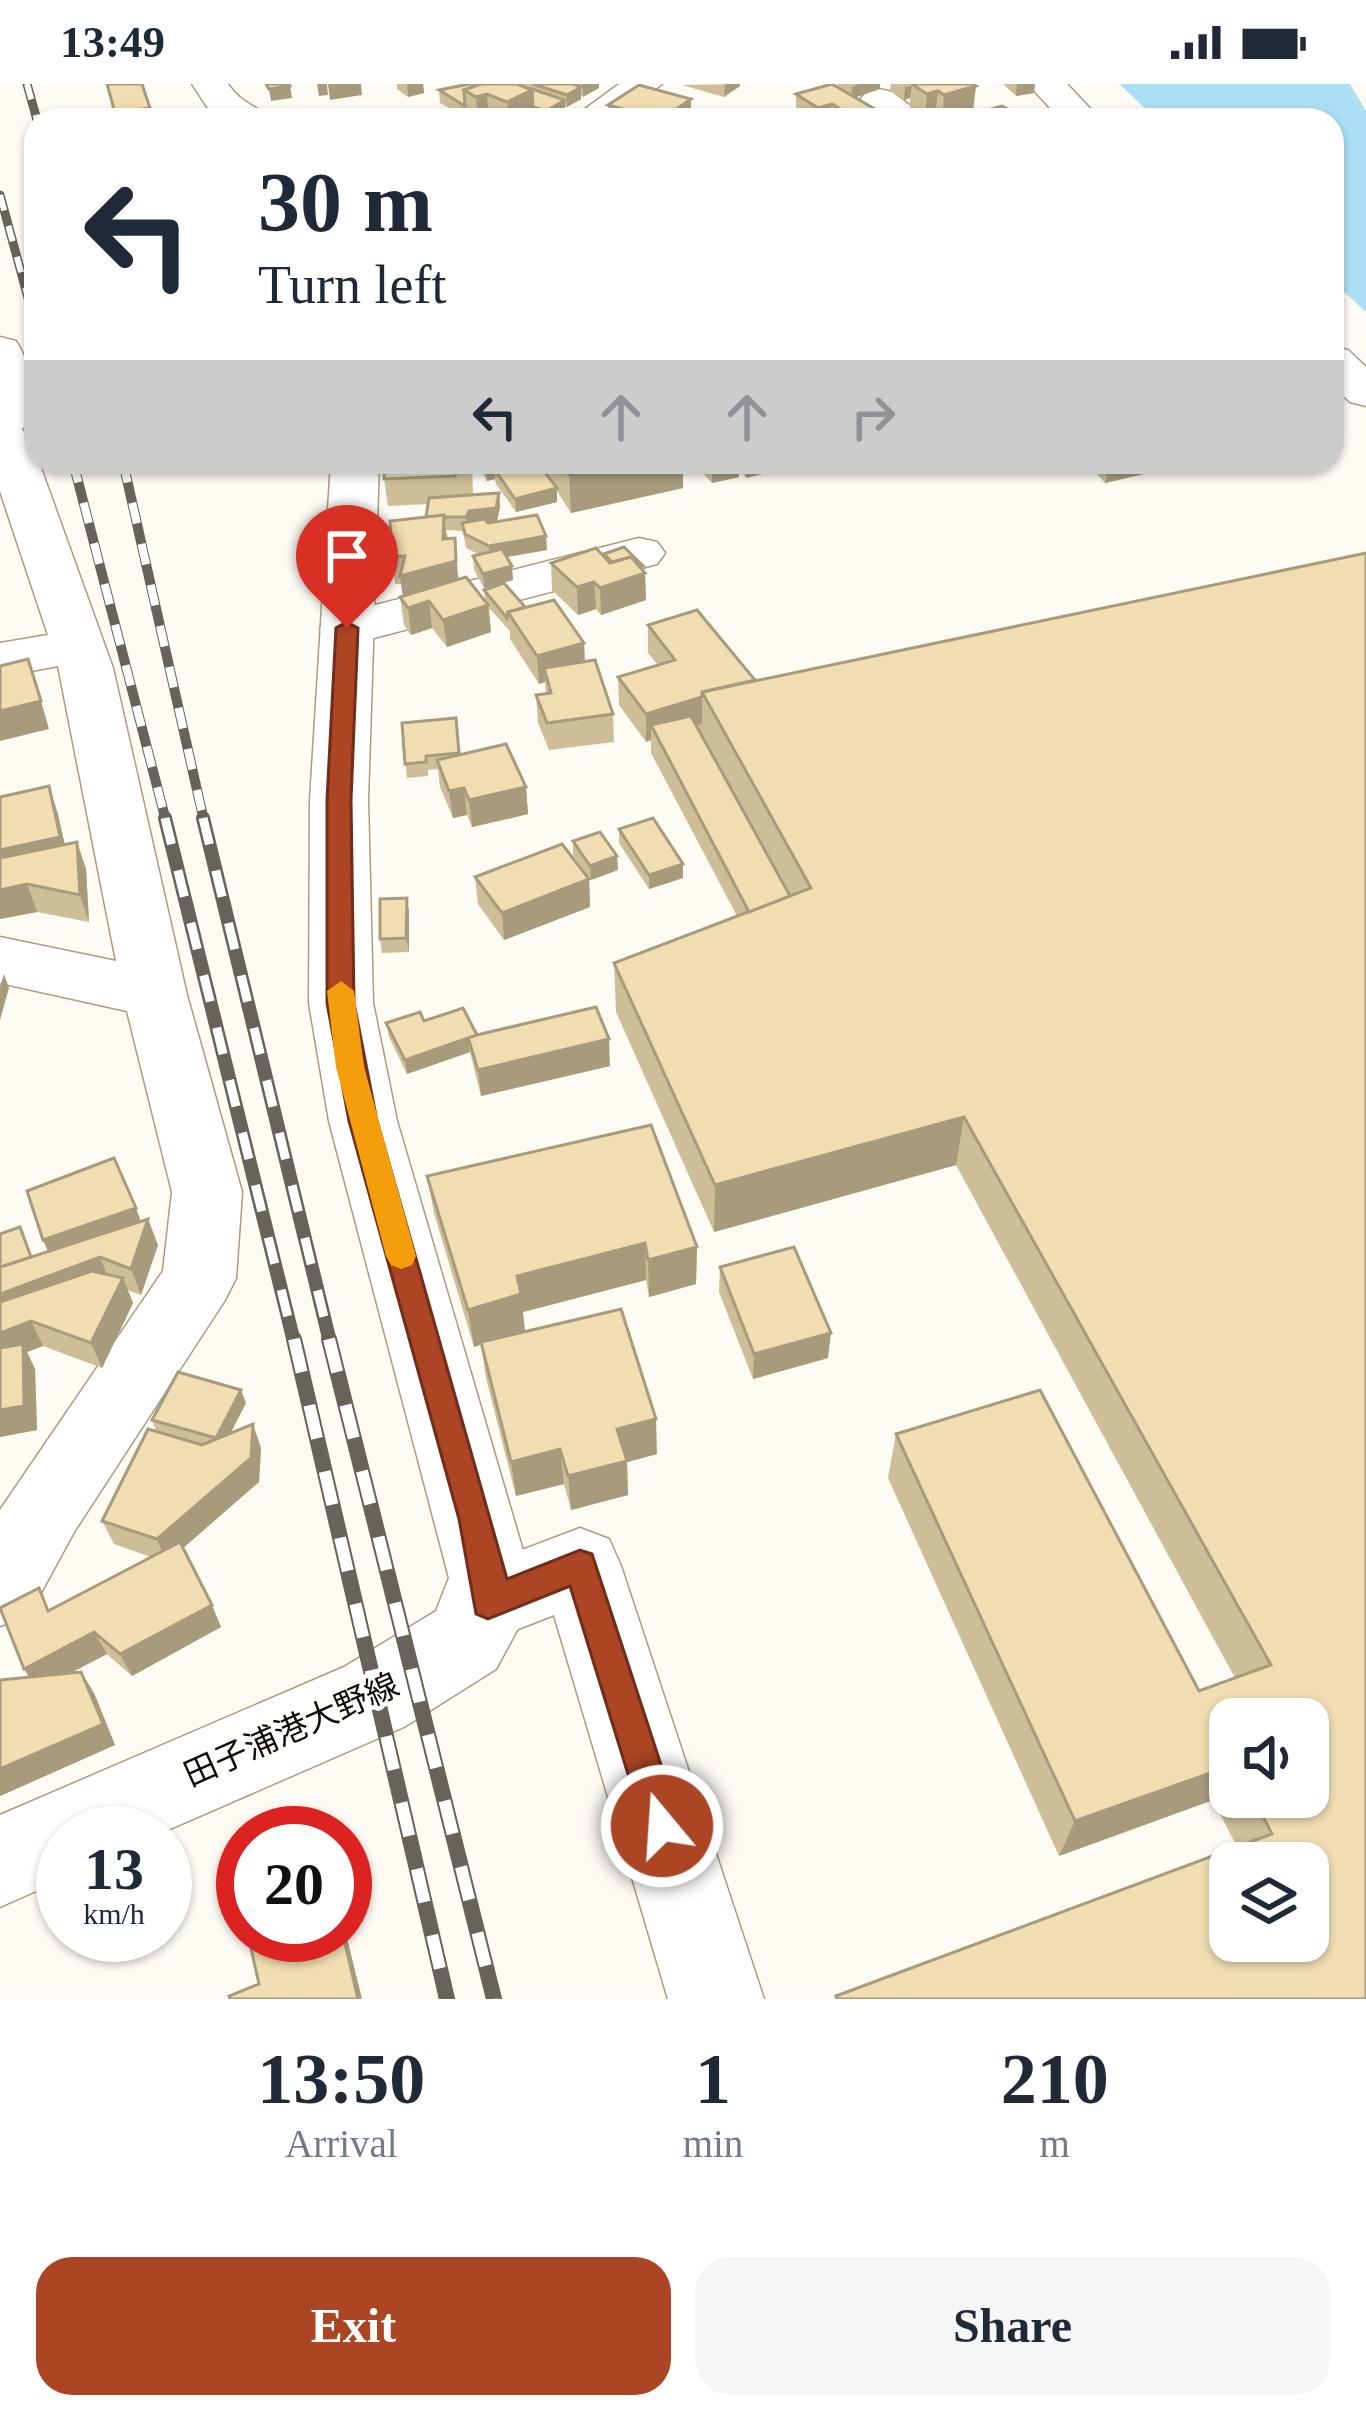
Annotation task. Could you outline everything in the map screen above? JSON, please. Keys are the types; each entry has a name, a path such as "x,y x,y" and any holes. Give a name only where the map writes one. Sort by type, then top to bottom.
{"main road":[{"path":"210,84 219,102 229,108"},
{"path":"1046,84 1070,108"},
{"path":"605,108 635,85"},
{"path":"0,351 16,410 0,424"},
{"path":"1344,371 1366,392"},
{"path":"0,433 8,443 29,578 79,646 155,995 208,1192 199,1278 23,1499 0,1587"},
{"path":"354,474 339,800 341,1003 363,1121 485,1558 488,1602 580,1566 716,1999"},
{"path":"347,628 484,597 639,553"},
{"path":"0,660 79,646"},
{"path":"0,960 155,995"},
{"name":"田子浦港大野線","path":"0,1862 374,1696 466,1640 488,1602"}],"water":[{"path":"1119,84 1350,84 1366,111 1366,312 1344,292 1344,108 1145,108"}],"building":[{"path":"107,84 142,84 150,108 114,108"},
{"path":"481,84 464,90 465,106 439,90"},
{"path":"481,84 517,84 532,90 507,102 464,90"},
{"path":"533,84 573,84 581,87 567,95"},
{"path":"832,84 873,108 832,104 818,108 796,94"},
{"path":"916,84 976,86 944,95 938,91 927,94"},
{"path":"639,85 691,99 678,108 608,105"},
{"path":"532,89 565,100 551,108 533,107"},
{"path":"384,474 455,474 455,476 384,479"},
{"path":"498,474 546,474 557,488 515,499"},
{"path":"499,493 496,508 469,511 466,517 426,517 429,498"},
{"path":"444,515 443,539 455,538 456,561 400,576 405,556 392,557 390,521"},
{"path":"537,515 546,536 489,546 465,534 462,523 484,519 488,523"},
{"path":"624,547 643,566 631,557 612,562 604,554"},
{"path":"596,548 610,563 631,557 645,573 600,588 594,582 577,587 551,563"},
{"path":"502,549 512,566 483,574 473,556"},
{"path":"1366,553 1366,1999 837,1999 1209,1857 1209,1962 1329,1962 1329,1842 1250,1842 1272,1834 1264,1818 1329,1818 1329,1698 1209,1698 1209,1773 1075,1821 896,1434 1040,1390 1199,1691 1271,1665 964,1117 715,1185 614,963 811,888 702,692"},
{"path":"466,577 488,605 443,620 429,601 408,608 400,597"},
{"path":"504,583 525,607 508,612 507,618 484,590"},
{"path":"554,600 584,643 537,656 508,612"},
{"path":"697,610 755,680 702,692 702,697 646,714 618,677 675,660 648,625"},
{"path":"28,659 41,701 0,711 0,666"},
{"path":"595,660 613,714 547,723 536,695 551,693 544,668"},
{"path":"691,716 790,896 749,912 651,725"},
{"path":"456,718 459,753 426,756 426,762 405,764 402,723"},
{"path":"506,744 526,787 469,800 464,788 449,791 437,760"},
{"path":"49,786 60,837 0,850 0,797"},
{"path":"653,818 683,864 649,875 619,829"},
{"path":"600,832 617,856 590,866 573,841"},
{"path":"77,842 80,895 27,884 0,890 0,858"},
{"path":"562,844 589,879 502,913 475,877"},
{"path":"407,898 406,938 380,939 380,899"},
{"path":"596,1007 609,1039 478,1070 468,1037"},
{"path":"463,1008 477,1035 405,1060 386,1023 420,1012 424,1021"},
{"path":"651,1125 697,1247 648,1260 645,1243 517,1276 521,1294 468,1310 427,1176"},
{"path":"114,1158 136,1208 43,1240 27,1191"},
{"path":"148,1219 131,1269 100,1257 0,1294 0,1267"},
{"path":"20,1227 31,1257 0,1267 0,1234"},
{"path":"794,1247 831,1333 754,1354 720,1267"},
{"path":"92,1271 123,1278 91,1343 31,1321 0,1333 0,1302"},
{"path":"621,1309 656,1419 617,1429 627,1461 568,1476 560,1449 511,1462 481,1342"},
{"path":"23,1344 24,1406 0,1410 0,1348"},
{"path":"178,1372 241,1390 216,1438 152,1420"},
{"path":"253,1424 251,1458 157,1539 102,1521 148,1429 202,1445"},
{"path":"180,1542 212,1605 120,1654 94,1632 24,1669 0,1608 39,1588 48,1611"},
{"path":"81,1672 103,1724 0,1769 0,1680"},
{"path":"254,1962 349,1962 358,1999 230,1999 259,1984"}],"railway":[{"path":"27,84 34,108"},
{"path":"0,195 24,283"},
{"path":"76,474 166,821"},
{"path":"126,474 204,821"},
{"path":"165,818 294,1342"},
{"path":"203,818 330,1342"},
{"path":"294,1339 447,1999"},
{"path":"329,1339 494,1999"}],"slow traffic":[{"path":"341,991 350,1067 401,1256"}],"route":[{"path":"347,628 339,800 341,1003 350,1067 475,1519 490,1578 488,1602 580,1566 662,1826"}]}
